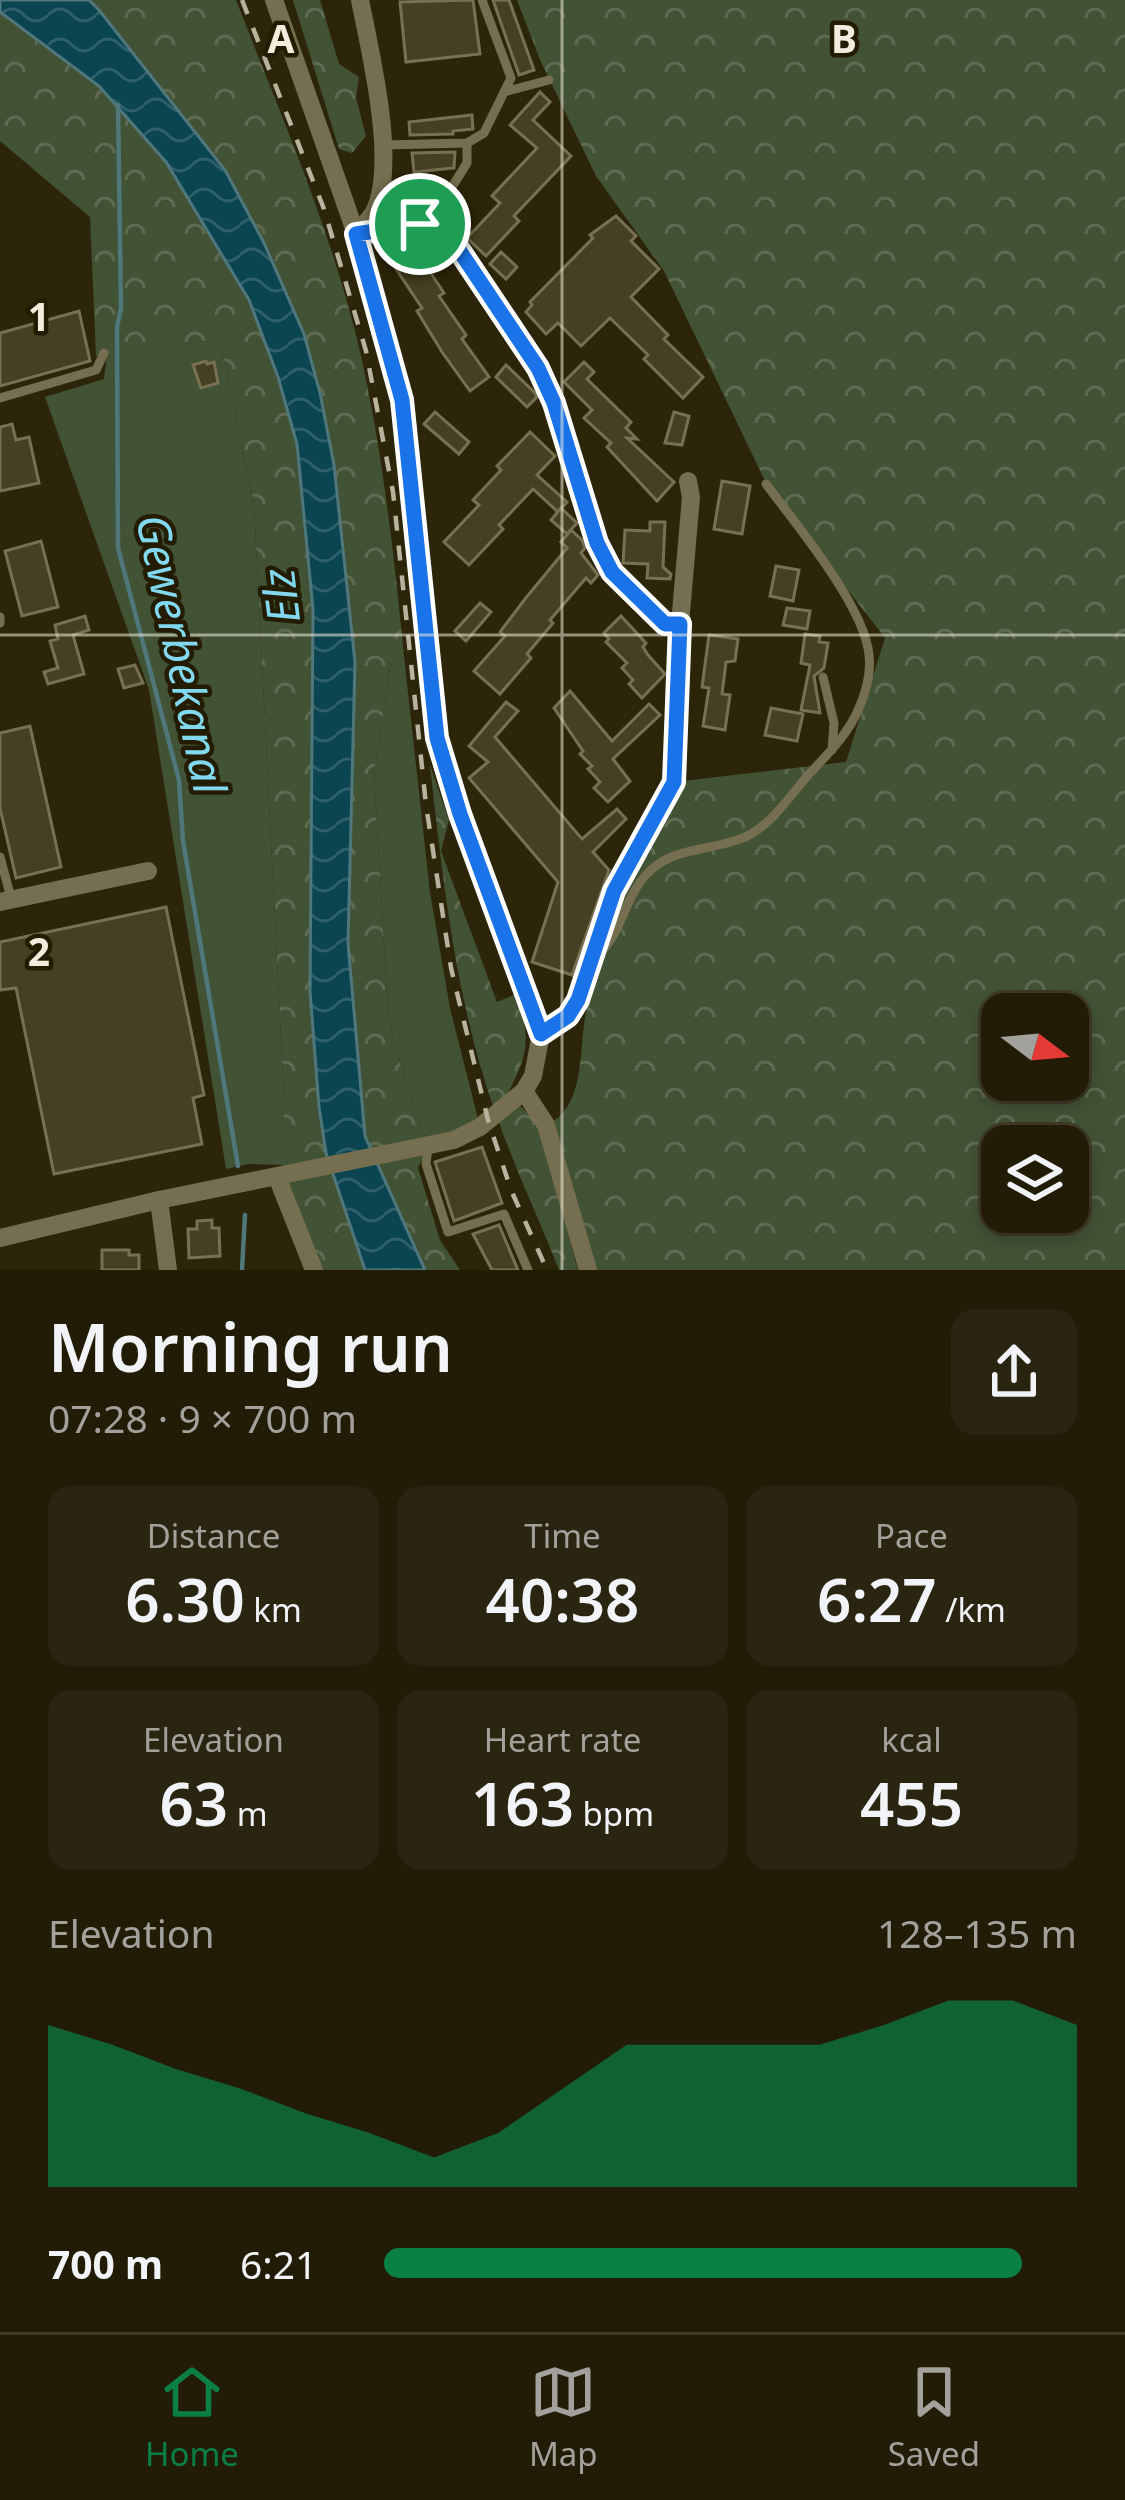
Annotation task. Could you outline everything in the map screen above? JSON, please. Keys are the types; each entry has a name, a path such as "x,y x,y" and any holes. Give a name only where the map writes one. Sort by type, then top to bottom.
{"street":[{"path":"0,1238 159,1200 454,1141 524,1091 533,1076 541,1034 437,738 402,400 356,234 274,0"},
{"path":"356,234 375,211 382,181 380,96 360,0"},
{"path":"356,234 420,224 451,238 538,368 554,403 597,543 612,572 665,624 680,624"},
{"path":"541,1034 568,1016 578,1000 614,891 674,782 691,496 688,482"},
{"path":"6,901 148,871"},
{"path":"524,1091 546,1125 588,1270"},
{"path":"287,1174 314,1270"},
{"path":"159,1200 168,1270"}],"lane":[{"path":"381,145 467,143 484,133 511,78 482,0"},
{"path":"504,92 549,80"},
{"path":"427,227 467,163 467,143"},
{"path":"0,398 96,370 102,357"},
{"path":"590,962 608,945 626,902 652,869 678,854 747,837 832,750 859,710 869,652 856,614 766,484"},
{"path":"823,677 834,724 832,750"},
{"path":"0,857 6,901"},
{"path":"425,1148 448,1232 504,1214 528,1270"}],"green space":[{"path":"89,0 236,0 336,265 369,393 404,656 391,660 374,775 388,1011 428,1147 418,1168 440,1240 460,1270 425,1270 365,1136 348,943 355,662 334,465 304,334 225,170"},
{"path":"293,0 320,0 339,64 359,77 356,98 366,136 352,153 339,149"},
{"path":"517,0 1125,0 1125,1270 588,1270 546,1125 559,1117 574,1093 592,986 628,877 683,781 846,762 885,638 768,487 664,271 596,176"},
{"path":"0,12 99,86 166,162 249,300 278,377 297,444 313,609 310,991 326,1153 365,1270 314,1270 277,1177 283,1165 284,1099 254,504 225,362 219,346 204,341 96,356 90,217 0,141"},
{"path":"204,341 219,346 225,362 254,504 284,1099 284,1165 226,1169 149,690 45,397 104,379 107,353"},
{"path":"404,656 430,892 450,1008 480,1127 428,1147 388,1011 374,775 391,660"},
{"path":"430,765 449,820 441,851 497,1002 516,994 521,1009 526,1045 508,1093 538,1124 578,1270 559,1270 483,1075 453,943 440,854"}],"water":[{"path":"0,0 89,0 99,10 225,170 304,334 334,465 355,662 348,943 365,1136 425,1270 365,1270 326,1153 310,991 313,609 297,444 278,377 249,300 166,162 99,86 0,12"}],"building":[{"path":"473,0 480,54 406,62 400,2"},
{"path":"493,0 509,0 534,70 519,75"},
{"path":"540,92 550,102 533,120 571,156 514,216 519,221 486,256 467,238 500,203 492,196 537,148 510,125"},
{"path":"472,115 473,129 410,135 409,122"},
{"path":"455,152 454,168 414,172 412,153"},
{"path":"616,216 636,236 631,241 659,269 631,297 703,377 683,398 610,318 581,346 558,323 546,334 526,312 530,302 593,238 590,235"},
{"path":"501,252 517,267 506,279 490,264"},
{"path":"420,257 466,335 462,339 489,377 470,391 417,311 422,308 396,269"},
{"path":"79,311 90,361 0,386 0,333"},
{"path":"214,362 218,383 201,388 193,365"},
{"path":"584,362 594,372 587,379 631,422 626,428 637,439 627,438 674,482 657,501 607,447 611,443 584,418 592,410 564,382"},
{"path":"506,365 537,397 527,407 496,377"},
{"path":"435,412 469,442 459,454 424,424"},
{"path":"674,412 689,416 682,445 665,443"},
{"path":"12,424 16,440 29,437 39,483 0,491 0,427"},
{"path":"530,432 555,456 537,475 567,502 558,512 533,489 469,565 444,542 479,505 473,500 501,470 497,466"},
{"path":"722,481 750,486 742,534 714,529"},
{"path":"561,508 577,523 567,534 551,520"},
{"path":"650,522 665,522 663,567 670,579 647,578 648,564 623,563 625,530 650,531"},
{"path":"571,530 582,540 585,548 581,553 598,575 591,583 586,578 550,620 553,623 527,654 531,658 500,694 474,671 505,636 500,632 567,548 561,542"},
{"path":"41,541 58,607 22,616 5,551"},
{"path":"776,566 799,570 793,601 770,596"},
{"path":"480,603 491,612 466,641 455,631"},
{"path":"787,608 810,611 807,629 783,625"},
{"path":"85,616 89,630 73,635 84,674 48,684 44,672 58,668 50,641 58,639 55,625"},
{"path":"621,616 665,674 642,698 622,668 627,663 606,642 604,633"},
{"path":"805,634 820,636 819,642 828,643 824,668 814,676 820,713 801,710 810,665 801,663"},
{"path":"709,635 738,639 735,661 726,662 722,694 730,695 725,730 703,726"},
{"path":"135,665 143,683 124,688 118,669"},
{"path":"570,691 612,741 649,704 660,715 613,759 630,781 608,802 594,788 600,782 588,769 592,766 554,708"},
{"path":"506,702 518,711 495,737 582,839 617,809 626,819 593,852 609,870 572,975 532,962 558,882 469,778 488,762 469,746"},
{"path":"771,708 803,714 797,741 765,735"},
{"path":"30,726 61,867 16,878 0,808 0,733"},
{"path":"166,907 204,1095 193,1098 202,1144 54,1174 16,988 0,990 0,942"},
{"path":"482,1147 502,1203 454,1221 435,1162"},
{"path":"212,1220 212,1228 219,1228 220,1256 189,1258 188,1229 197,1229 197,1221"},
{"path":"499,1225 518,1270 492,1270 473,1234"},
{"path":"102,1250 129,1250 129,1255 139,1255 139,1270 102,1270"}],"waterway":[{"name":"Gewerbekanal","path":"118,105 118,548 179,780 183,841 238,1166"},
{"name":"Gewerbekanal","path":"242,1270 245,1215"}],"railway":[{"path":"242,0 324,209 366,351 393,492 426,805 451,968 488,1120 511,1190 547,1270"}],"route":[{"path":"420,224 451,238 538,368 554,403 597,543 612,572 665,624 680,624 674,782 614,891 578,1000 568,1016 541,1034 437,738 402,400 356,234 420,224"}],"water label":[{"name":"Elz","path":"281,596"}]}
